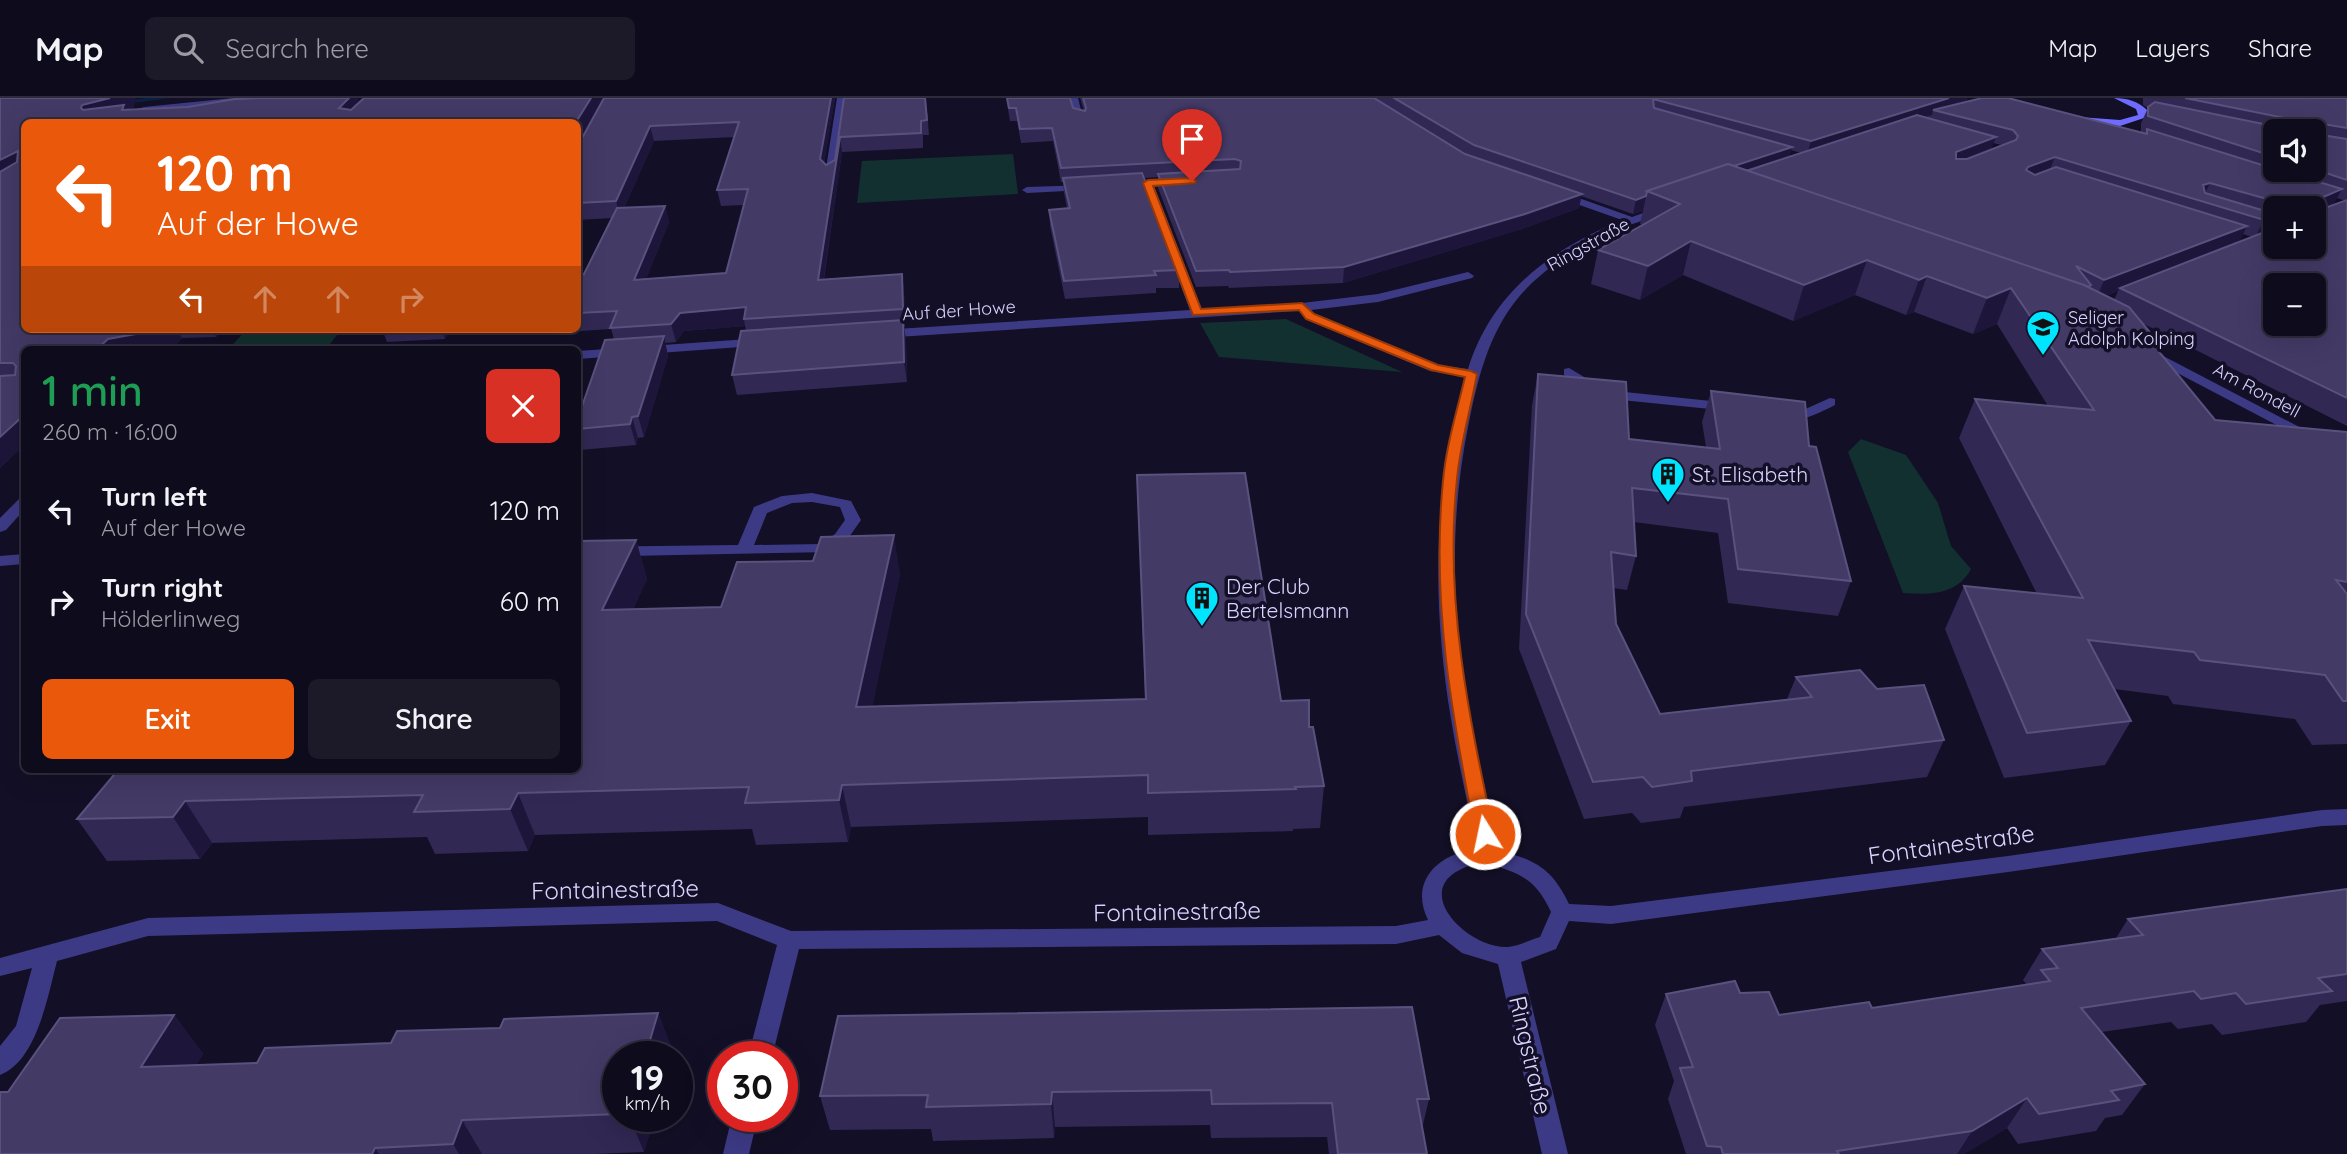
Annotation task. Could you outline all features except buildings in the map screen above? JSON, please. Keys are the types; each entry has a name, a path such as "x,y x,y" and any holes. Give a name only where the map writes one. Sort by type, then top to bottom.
{"main road":[{"path":"2064,118 2102,123 2134,121 2149,113 2118,98"}],"street":[{"path":"830,175 841,98"},
{"path":"1074,98 1081,120"},
{"path":"106,119 144,110 238,100"},
{"path":"2102,123 2120,133"},
{"path":"1107,186 1198,180"},
{"path":"1148,183 1197,313"},
{"path":"1027,190 1094,186"},
{"path":"1543,189 1631,220"},
{"name":"Ringstraße","path":"1488,856 1459,710 1447,602 1446,552 1450,477 1471,374 1492,324 1525,283 1558,257 1631,220 1675,204"},
{"name":"Auf der Howe","path":"866,335 1302,307 1378,298 1468,276"},
{"path":"1302,307 1310,316 1435,368 1471,374"},
{"path":"581,355 784,341"},
{"name":"Am Rondell","path":"2141,348 2347,458"},
{"path":"1569,372 1602,394 1802,415 1830,402"},
{"path":"581,552 744,550 825,549 841,537 853,520 846,504 819,497 783,498 761,510 744,550"},
{"path":"0,527 21,505"},
{"path":"0,561 21,559"},
{"name":"Fontainestraße","path":"1562,912 1611,915 2008,864 2322,818 2347,817"},
{"path":"1488,856 1522,865 1549,885 1562,912 1548,943 1508,956 1483,953 1459,941 1441,926 1430,900 1437,876 1458,861 1488,856"},
{"name":"Fontainestraße","path":"0,967 148,927 718,912 790,940 1396,935 1441,926"},
{"path":"765,1041 790,940"},
{"path":"0,1064 27,1030 47,956"},
{"name":"Ringstraße","path":"1508,956 1555,1154"},
{"path":"736,1154 742,1132"}],"green space":[{"path":"1013,154 1018,194 857,203 862,161"},
{"path":"1286,319 1402,372 1219,357 1200,323"},
{"path":"243,333 339,333 328,346 232,346"},
{"path":"1861,439 1906,455 1938,503 1951,546 1971,569 1958,584 1942,592 1903,593 1848,452"}],"waterway":[{"path":"118,103 166,98"}],"place":[{"name":"Seliger Adolph Kolping","path":"2043,357"},
{"name":"St. Elisabeth","path":"1668,504"},
{"name":"Der Club Bertelsmann","path":"1202,628"}],"route":[{"path":"1192,181 1148,183 1197,313 1302,307 1310,316 1435,368 1471,374 1450,477 1446,552 1447,602 1459,710 1485,834"}]}
